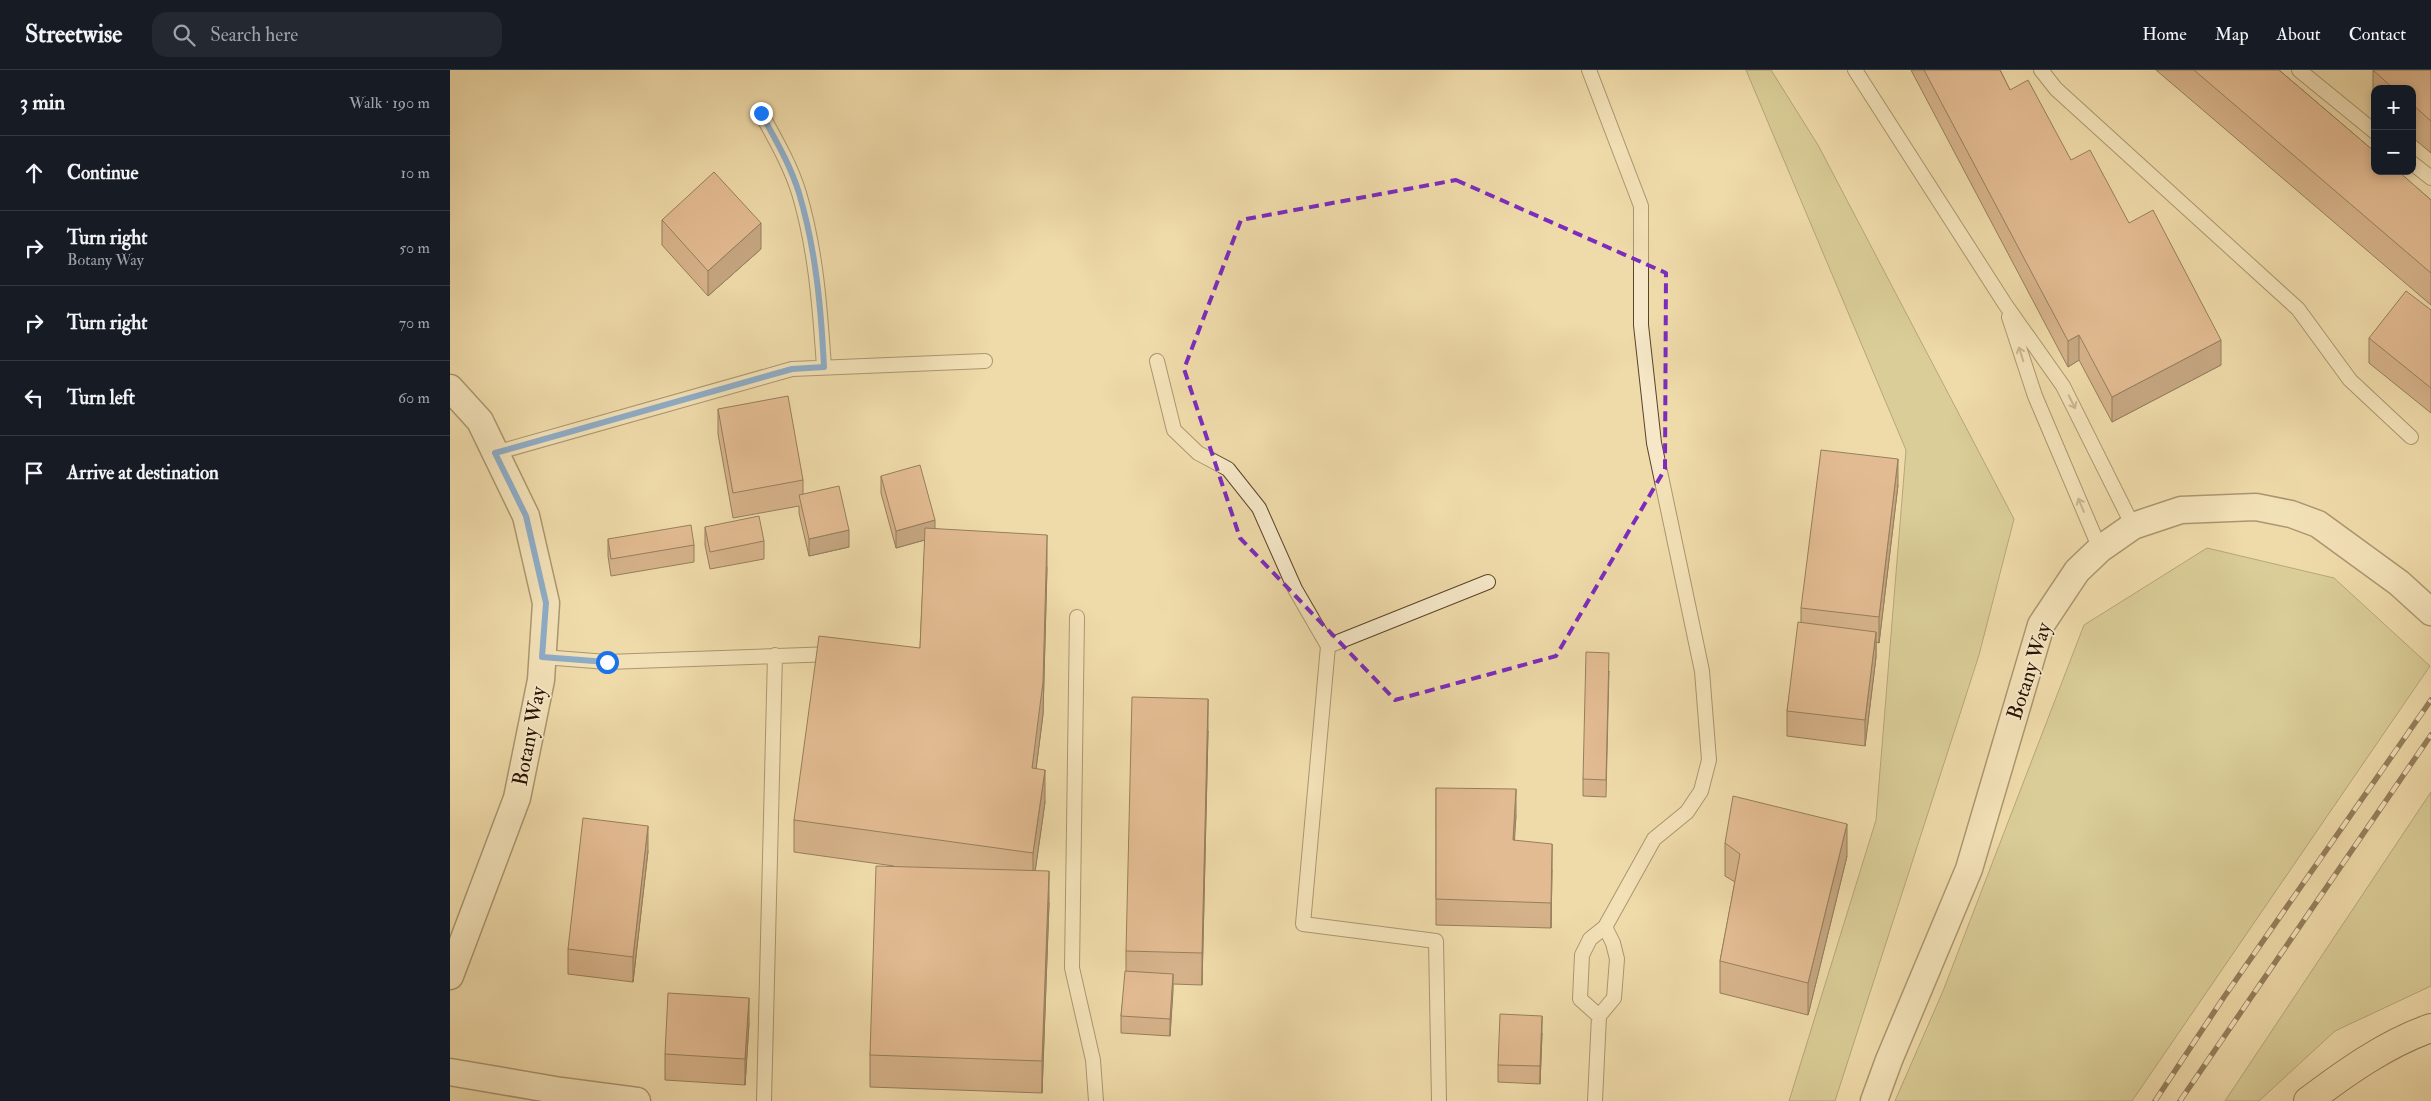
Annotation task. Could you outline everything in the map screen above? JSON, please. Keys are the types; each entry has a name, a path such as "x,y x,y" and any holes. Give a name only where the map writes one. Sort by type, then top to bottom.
{"main road":[{"path":"2308,1101 2355,1067 2413,1034 2431,1028"}],"street":[{"name":"Botany Way","path":"450,388 480,421 526,516 546,603 541,680 517,798 450,976"},
{"name":"Botany Way","path":"1874,1101 1889,1060 1970,869 2040,625 2077,571 2100,549 2133,526 2181,510 2256,507 2291,514 2318,524 2398,583 2431,612"},
{"path":"450,1072 558,1096 637,1101"}],"lane":[{"path":"1589,70 1641,206 1641,325 1654,443 1702,671 1709,760 1701,791 1687,812 1654,839 1605,927 1590,939 1582,955 1580,999 1589,1009 1600,1016"},
{"path":"1855,70 2004,304 2064,386 2133,526"},
{"path":"2041,70 2056,89 2298,309 2350,380 2412,437"},
{"path":"2299,70 2373,130"},
{"path":"761,113 784,154 799,192 809,232 820,299 824,367"},
{"path":"2416,166 2431,178"},
{"path":"2004,304 2035,396 2100,549"},
{"path":"495,453 792,369 985,361"},
{"path":"1157,361 1174,430 1198,453 1228,469 1259,508 1295,589 1328,646 1303,924 1436,941 1439,1101"},
{"path":"1328,646 1488,582"},
{"path":"1077,617 1072,968 1093,1060 1096,1101"},
{"path":"542,657 607,662 843,653"},
{"path":"764,1101 775,655"},
{"path":"1595,1101 1600,1016 1614,998 1617,959 1613,943 1605,927"}],"highlighted area":[{"path":"1456,180 1666,273 1665,469 1556,656 1395,700 1240,538 1184,369 1241,220"}],"shaded area":[{"path":"1746,70 1771,70 1818,145 2014,519 1979,655 1835,1101 1789,1101 1876,820 1906,450"},
{"path":"2207,548 2334,578 2430,666 2132,1101 1895,1101 1943,991 2084,625"},
{"path":"2431,792 2431,986 2335,1031 2259,1101 2225,1101"}],"building":[{"path":"1924,70 2000,70 2010,90 2028,80 2071,160 2090,150 2129,223 2153,210 2221,340 2112,397 2079,335 2068,341"},
{"path":"2194,70 2279,70 2371,149 2371,175 2403,175 2431,200 2431,273"},
{"path":"2373,70 2431,70 2431,121 2416,108 2416,85 2390,85"},
{"path":"714,172 761,223 708,271 662,220"},
{"path":"2406,291 2431,310 2431,388 2369,338"},
{"path":"788,396 803,480 733,493 718,409"},
{"path":"1821,450 1898,459 1879,617 1801,608"},
{"path":"920,465 935,520 896,531 881,476"},
{"path":"839,486 849,530 809,539 799,495"},
{"path":"759,516 764,541 710,552 705,527"},
{"path":"691,525 694,545 611,559 608,539"},
{"path":"925,528 1047,535 1043,682 1032,768 1045,770 1033,853 794,820 819,636 920,648"},
{"path":"1798,622 1876,632 1865,720 1787,711"},
{"path":"1586,652 1609,653 1606,780 1583,779"},
{"path":"1132,697 1208,699 1202,953 1126,951"},
{"path":"1436,788 1516,789 1513,840 1552,844 1551,903 1436,899"},
{"path":"1733,796 1847,824 1808,983 1720,961 1740,854 1725,843"},
{"path":"583,818 648,826 633,957 568,949"},
{"path":"876,866 1049,871 1042,1061 870,1055"},
{"path":"1125,971 1173,974 1170,1019 1121,1016"},
{"path":"668,993 749,998 745,1059 665,1054"},
{"path":"1500,1014 1542,1016 1540,1066 1498,1065"}],"railway":[{"path":"2155,1101 2224,997 2431,700"},
{"path":"2180,1101 2431,735"}],"route":[{"path":"607,662 542,657 546,603 526,516 495,453 792,369 824,367 820,299 811,241 799,192 784,154 761,113"}]}
